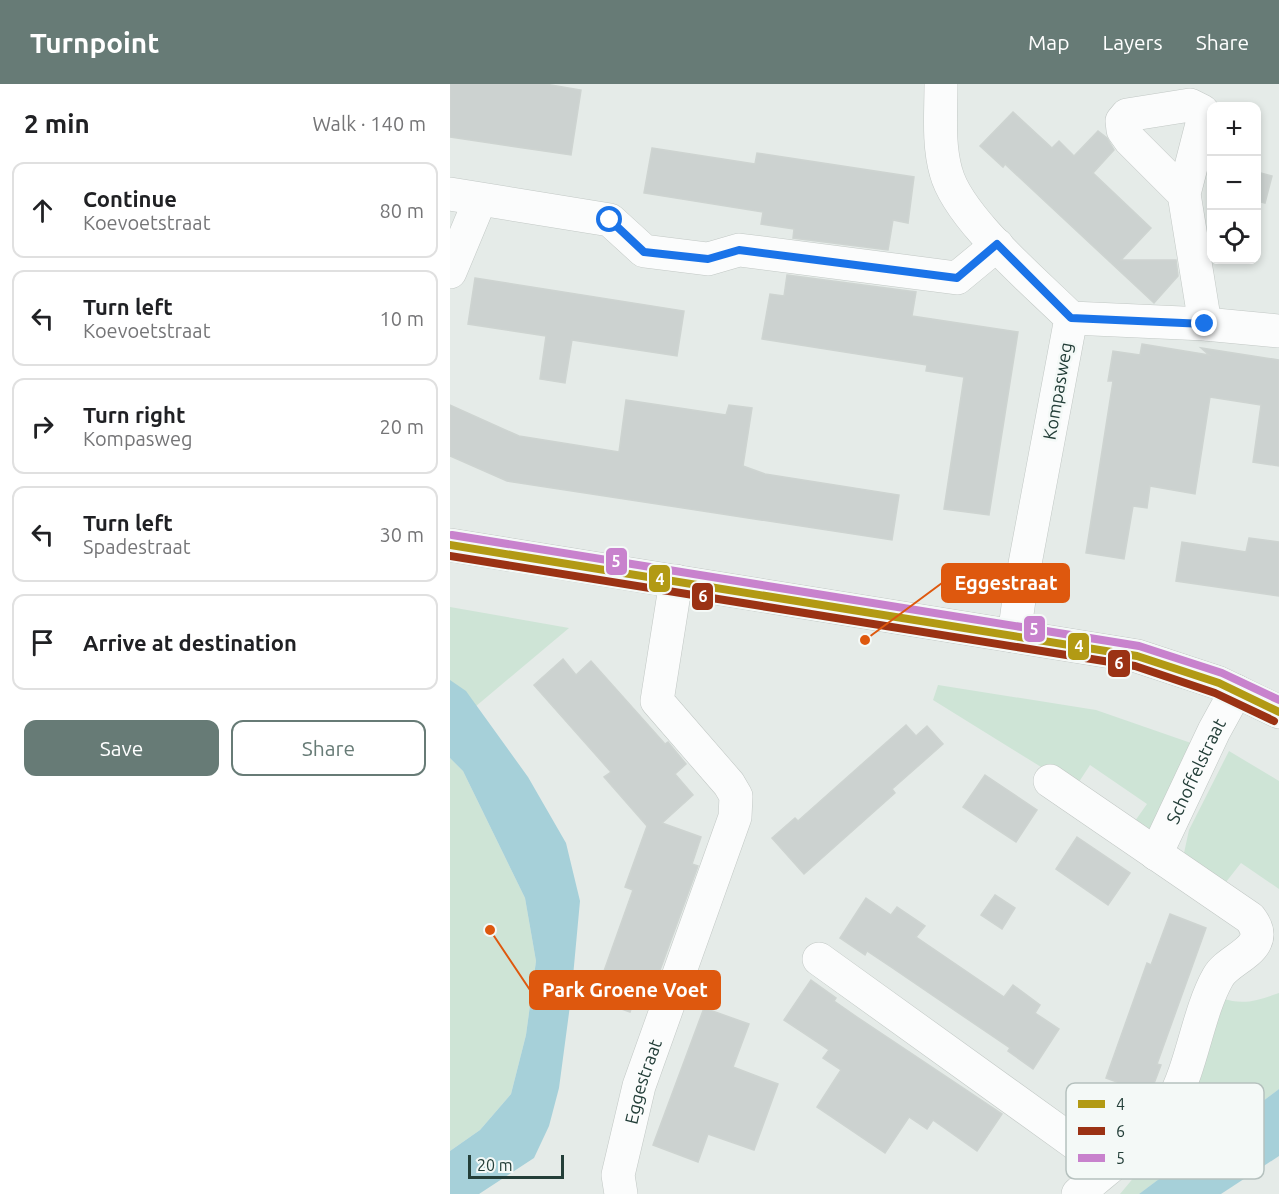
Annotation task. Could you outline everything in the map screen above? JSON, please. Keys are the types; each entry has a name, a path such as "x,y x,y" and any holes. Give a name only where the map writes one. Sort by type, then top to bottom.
{"street":[{"name":"Kompasweg","path":"941,84 941,147 946,172 955,195 997,244 1071,318 1014,636"},
{"path":"1184,194 1205,324"},
{"path":"450,272 465,197 610,220 644,252 708,259 739,250 957,278 997,244"},
{"path":"1071,318 1205,324 1279,331"},
{"path":"450,545 1137,656 1189,672 1279,712"},
{"name":"Eggestraat","path":"621,1194 618,1175 639,1086 735,817 736,796 729,784 657,701 676,581"},
{"name":"Schoffelstraat","path":"1156,854 1214,731 1236,692"},
{"path":"1050,781 1250,918 1256,927 1257,937 1247,952 1218,975 1179,1083"},
{"path":"819,959 1066,1137"},
{"path":"1078,1194 1095,1179"}],"green space":[{"path":"450,607 569,628 450,728"},
{"path":"938,685 1096,710 1191,743 1150,831 1135,821 1147,804 1090,765 1075,788 933,700"},
{"path":"1229,751 1279,781 1279,889 1241,863 1226,882 1184,853 1189,830"},
{"path":"450,758 463,771 525,898 536,961 526,1035 511,1094 480,1130 450,1151"},
{"path":"1279,993 1279,1089 1264,1100 1264,1083 1195,1083 1222,998 1237,1002 1258,1000"},
{"path":"1132,1179 1159,1179 1139,1194 1120,1194"}],"water":[{"path":"450,680 466,691 528,777 566,843 580,901 571,998 559,1088 549,1126 534,1158 479,1194 450,1194 450,1151 480,1130 511,1094 526,1035 536,961 525,898 463,771 450,758"},
{"path":"1279,1089 1279,1156 1264,1166 1264,1100"},
{"path":"1159,1179 1244,1179 1221,1194 1139,1194"}],"building":[{"path":"450,84 545,84 581,90 571,155 450,137"},
{"path":"1013,112 1052,148 1059,141 1074,156 1098,131 1107,138 1114,150 1093,173 1151,228 1121,260 1176,260 1178,276 1154,303 1005,164 1003,167 980,146"},
{"path":"652,148 755,164 757,153 914,177 908,223 893,220 888,250 793,238 794,229 761,224 763,212 644,193"},
{"path":"1261,173 1272,176 1265,203 1261,202"},
{"path":"787,275 916,292 912,316 1018,332 989,515 944,509 964,377 926,371 927,365 762,339 770,294 784,296"},
{"path":"475,278 684,311 677,356 572,340 565,383 540,379 546,336 468,324"},
{"path":"1142,344 1209,355 1201,348 1279,360 1279,466 1253,462 1261,405 1210,397 1195,494 1150,486 1147,508 1133,506 1124,559 1086,553 1113,381 1108,381 1113,351 1140,355"},
{"path":"626,400 726,415 729,405 752,408 743,466 765,474 899,495 892,540 507,481 450,456 450,405 519,436 619,452"},
{"path":"1249,538 1279,542 1279,596 1176,581 1182,542 1246,552"},
{"path":"563,659 576,675 591,661 665,744 668,742 686,764 675,774 693,795 662,823 701,837 692,864 698,866 651,995 637,992 630,1012 594,999 633,890 625,887 647,826 604,777 611,772 534,685"},
{"path":"906,725 916,736 927,726 943,744 892,789 895,793 804,874 772,838 795,818 798,821"},
{"path":"985,775 1037,810 1016,842 963,807"},
{"path":"1077,837 1130,873 1108,905 1056,869"},
{"path":"995,895 1015,908 1002,929 981,915"},
{"path":"866,898 891,915 897,907 925,926 916,937 1004,997 1013,985 1040,1005 1035,1013 1059,1029 1033,1069 1008,1051 1010,1048 891,967 867,951 865,955 840,938"},
{"path":"1170,914 1206,928 1157,1064 1161,1065 1154,1083 1120,1083 1106,1078 1147,963 1151,965"},
{"path":"811,980 836,998 834,1001 1002,1114 977,1151 933,1120 927,1129 909,1117 885,1153 817,1107 841,1070 823,1058 829,1050 784,1020"},
{"path":"704,1008 749,1024 733,1067 778,1084 754,1150 708,1134 698,1162 653,1145"}],"transit line":[{"name":"5","path":"452,535 1139,646 1222,673 1279,700"},
{"name":"4","path":"450,545 1137,656 1219,683 1279,712"},
{"name":"6","path":"450,556 1135,666 1215,693 1274,721"}],"place":[{"name":"Eggestraat","path":"865,640"},
{"name":"Park Groene Voet","path":"490,930"}],"route":[{"path":"610,220 644,252 708,259 739,250 957,278 997,244 1071,318 1205,324"}]}
